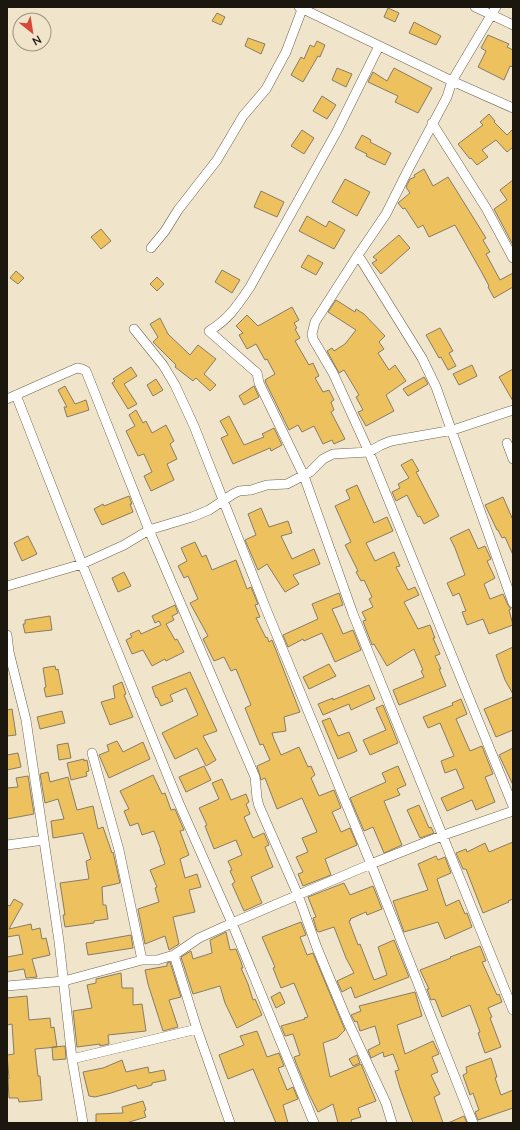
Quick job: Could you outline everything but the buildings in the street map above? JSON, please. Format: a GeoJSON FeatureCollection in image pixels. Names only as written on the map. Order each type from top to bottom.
{"type":"FeatureCollection","features":[{"type":"Feature","properties":{"kind":"street"},"geometry":{"type":"LineString","coordinates":[[475,7],[494,11],[513,25]]}},
{"type":"Feature","properties":{"kind":"street"},"geometry":{"type":"LineString","coordinates":[[151,248],[161,236],[178,210],[217,160],[242,116],[266,89],[286,52],[301,8],[452,81],[513,108]]}},
{"type":"Feature","properties":{"kind":"street"},"geometry":{"type":"LineString","coordinates":[[494,11],[452,81],[447,98],[432,123],[386,214],[358,254],[315,322],[312,334],[313,339],[333,373],[369,452],[513,806]]}},
{"type":"Feature","properties":{"kind":"street"},"geometry":{"type":"LineString","coordinates":[[379,46],[337,131],[250,287],[234,311],[209,331],[257,373],[259,383],[304,476],[353,614],[444,836],[513,1010]]}},
{"type":"Feature","properties":{"kind":"street"},"geometry":{"type":"LineString","coordinates":[[432,123],[486,208],[513,258]]}},
{"type":"Feature","properties":{"kind":"street"},"geometry":{"type":"LineString","coordinates":[[358,254],[422,358],[436,387],[453,430],[513,603]]}},
{"type":"Feature","properties":{"kind":"street"},"geometry":{"type":"LineString","coordinates":[[134,329],[163,365],[175,385],[194,426],[222,501],[371,864],[473,1123]]}},
{"type":"Feature","properties":{"kind":"street"},"geometry":{"type":"LineString","coordinates":[[7,399],[77,368],[82,368],[86,371],[149,530],[255,777],[259,806],[298,895],[347,1020],[386,1103],[392,1123]]}},
{"type":"Feature","properties":{"kind":"street"},"geometry":{"type":"LineString","coordinates":[[16,395],[82,564],[178,801],[232,923],[314,1123]]}},
{"type":"Feature","properties":{"kind":"street"},"geometry":{"type":"LineString","coordinates":[[7,586],[82,564],[119,548],[149,530],[192,517],[209,510],[240,491],[251,490],[267,485],[287,484],[304,476],[323,459],[333,454],[369,452],[391,441],[453,430],[513,410]]}},
{"type":"Feature","properties":{"kind":"street"},"geometry":{"type":"LineString","coordinates":[[508,443],[513,459]]}},
{"type":"Feature","properties":{"kind":"street"},"geometry":{"type":"LineString","coordinates":[[7,635],[9,652],[26,720],[59,941],[72,1059],[83,1123]]}},
{"type":"Feature","properties":{"kind":"street"},"geometry":{"type":"LineString","coordinates":[[92,753],[119,850],[142,960]]}},
{"type":"Feature","properties":{"kind":"street"},"geometry":{"type":"LineString","coordinates":[[7,986],[64,981],[142,960],[157,960],[174,955],[199,938],[232,923],[371,864],[513,811]]}},
{"type":"Feature","properties":{"kind":"street"},"geometry":{"type":"LineString","coordinates":[[7,845],[44,840]]}},
{"type":"Feature","properties":{"kind":"street"},"geometry":{"type":"LineString","coordinates":[[174,955],[197,1029],[230,1123]]}},
{"type":"Feature","properties":{"kind":"street"},"geometry":{"type":"LineString","coordinates":[[72,1059],[197,1029]]}}]}
